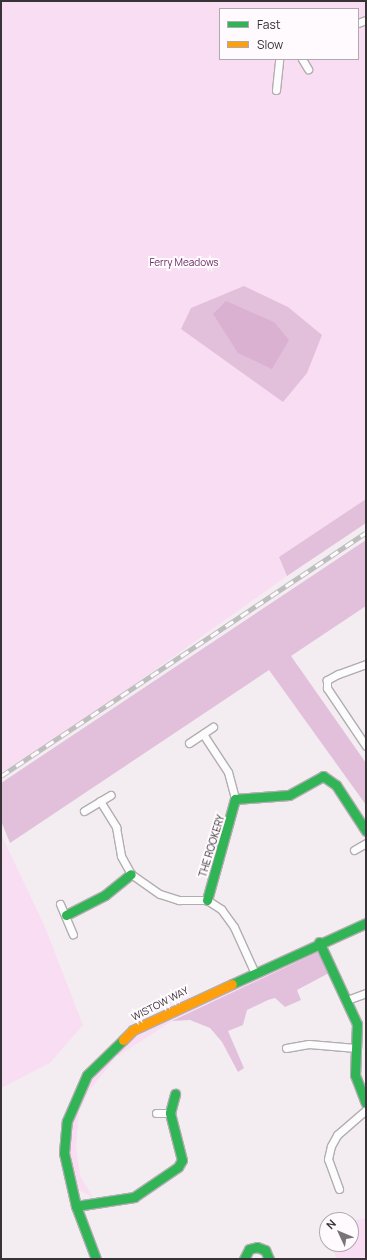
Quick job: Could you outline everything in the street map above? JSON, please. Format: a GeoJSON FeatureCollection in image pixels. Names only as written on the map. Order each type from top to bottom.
{"type":"FeatureCollection","features":[{"type":"Feature","properties":{"kind":"street"},"geometry":{"type":"LineString","coordinates":[[276,90],[279,60]]}},
{"type":"Feature","properties":{"kind":"street"},"geometry":{"type":"LineString","coordinates":[[303,60],[308,69]]}},
{"type":"Feature","properties":{"kind":"street"},"geometry":{"type":"LineString","coordinates":[[366,664],[338,674],[327,680],[327,688],[366,746]]}},
{"type":"Feature","properties":{"kind":"street"},"geometry":{"type":"LineString","coordinates":[[189,743],[213,727]]}},
{"type":"Feature","properties":{"kind":"street"},"geometry":{"type":"LineString","coordinates":[[203,734],[228,772],[235,799],[289,794],[323,776],[336,785],[366,831]]}},
{"type":"Feature","properties":{"kind":"street"},"geometry":{"type":"LineString","coordinates":[[84,811],[111,795]]}},
{"type":"Feature","properties":{"kind":"street","name":"THE ROOKERY"},"geometry":{"type":"LineString","coordinates":[[207,900],[235,799]]}},
{"type":"Feature","properties":{"kind":"street"},"geometry":{"type":"LineString","coordinates":[[100,801],[116,827],[121,856],[131,874],[160,894],[179,900],[207,900],[221,910],[234,927],[254,972]]}},
{"type":"Feature","properties":{"kind":"street"},"geometry":{"type":"LineString","coordinates":[[354,850],[366,844]]}},
{"type":"Feature","properties":{"kind":"street"},"geometry":{"type":"LineString","coordinates":[[66,915],[105,895],[131,874]]}},
{"type":"Feature","properties":{"kind":"street"},"geometry":{"type":"LineString","coordinates":[[60,904],[73,934]]}},
{"type":"Feature","properties":{"kind":"street","name":"WISTOW WAY"},"geometry":{"type":"LineString","coordinates":[[96,1259],[76,1206],[64,1153],[67,1121],[78,1089],[88,1075],[133,1030],[318,942],[366,922]]}},
{"type":"Feature","properties":{"kind":"street"},"geometry":{"type":"LineString","coordinates":[[318,942],[347,1000],[357,1024],[355,1075],[366,1103]]}},
{"type":"Feature","properties":{"kind":"street"},"geometry":{"type":"LineString","coordinates":[[347,1000],[366,993]]}},
{"type":"Feature","properties":{"kind":"street"},"geometry":{"type":"LineString","coordinates":[[286,1048],[309,1044],[356,1048]]}},
{"type":"Feature","properties":{"kind":"street"},"geometry":{"type":"LineString","coordinates":[[76,1206],[134,1197],[178,1167],[182,1160],[170,1113],[175,1094]]}},
{"type":"Feature","properties":{"kind":"street"},"geometry":{"type":"LineString","coordinates":[[339,1189],[328,1159],[331,1146],[338,1135],[366,1110]]}},
{"type":"Feature","properties":{"kind":"street"},"geometry":{"type":"LineString","coordinates":[[156,1113],[170,1113]]}},
{"type":"Feature","properties":{"kind":"street"},"geometry":{"type":"LineString","coordinates":[[244,1259],[249,1249],[257,1247],[265,1250],[269,1259]]}},
{"type":"Feature","properties":{"kind":"green space","name":"Ferry Meadows"},"geometry":{"type":"Polygon","coordinates":[[[1,1],[366,1],[366,499],[279,557],[287,576],[90,716],[1,773],[1,1]]]}},
{"type":"Feature","properties":{"kind":"green space"},"geometry":{"type":"Polygon","coordinates":[[[1,834],[45,927],[83,1025],[50,1063],[1,1088],[1,834]]]}},
{"type":"Feature","properties":{"kind":"green space"},"geometry":{"type":"Polygon","coordinates":[[[314,950],[320,951],[172,1021],[118,1056],[115,1051],[136,1034],[314,950]]]}},
{"type":"Feature","properties":{"kind":"green space"},"geometry":{"type":"Polygon","coordinates":[[[113,1055],[115,1058],[89,1091],[79,1112],[76,1146],[80,1176],[93,1197],[76,1189],[70,1146],[72,1123],[85,1084],[113,1055]]]}},
{"type":"Feature","properties":{"kind":"green space"},"geometry":{"type":"Polygon","coordinates":[[[366,1218],[366,1259],[337,1259],[334,1252],[359,1252],[359,1219],[366,1218]]]}},
{"type":"Feature","properties":{"kind":"shaded area"},"geometry":{"type":"Polygon","coordinates":[[[244,286],[288,307],[322,335],[307,373],[283,402],[181,329],[191,308],[244,286]]]}},
{"type":"Feature","properties":{"kind":"shaded area"},"geometry":{"type":"Polygon","coordinates":[[[226,301],[274,322],[289,340],[272,369],[238,353],[213,314],[226,301]]]}},
{"type":"Feature","properties":{"kind":"shaded area"},"geometry":{"type":"Polygon","coordinates":[[[366,499],[366,523],[287,576],[279,557],[366,499]]]}},
{"type":"Feature","properties":{"kind":"shaded area"},"geometry":{"type":"Polygon","coordinates":[[[366,540],[366,606],[291,656],[366,763],[366,805],[269,670],[10,843],[1,821],[1,783],[366,540]]]}},
{"type":"Feature","properties":{"kind":"shaded area"},"geometry":{"type":"Polygon","coordinates":[[[320,951],[329,973],[297,990],[301,1000],[285,1007],[275,998],[268,1000],[247,1010],[243,1025],[228,1031],[244,1068],[238,1072],[222,1042],[210,1028],[190,1020],[172,1021],[320,951]]]}},
{"type":"Feature","properties":{"kind":"railway"},"geometry":{"type":"LineString","coordinates":[[1,776],[366,533]]}},
{"type":"Feature","properties":{"kind":"traffic: fast"},"geometry":{"type":"LineString","coordinates":[[207,900],[235,799],[289,795],[323,776],[336,785],[366,831]]}},
{"type":"Feature","properties":{"kind":"traffic: fast"},"geometry":{"type":"LineString","coordinates":[[66,915],[105,895],[131,874]]}},
{"type":"Feature","properties":{"kind":"traffic: fast"},"geometry":{"type":"LineString","coordinates":[[232,984],[366,923]]}},
{"type":"Feature","properties":{"kind":"traffic: fast"},"geometry":{"type":"LineString","coordinates":[[319,942],[357,1024],[355,1075],[366,1103]]}},
{"type":"Feature","properties":{"kind":"traffic: fast"},"geometry":{"type":"LineString","coordinates":[[96,1259],[76,1206],[64,1153],[67,1121],[87,1075],[123,1040]]}},
{"type":"Feature","properties":{"kind":"traffic: fast"},"geometry":{"type":"LineString","coordinates":[[76,1206],[134,1197],[178,1167],[182,1160],[170,1113],[175,1094]]}},
{"type":"Feature","properties":{"kind":"traffic: fast"},"geometry":{"type":"LineString","coordinates":[[244,1259],[249,1249],[257,1247],[265,1250],[269,1259]]}},
{"type":"Feature","properties":{"kind":"traffic: slow"},"geometry":{"type":"LineString","coordinates":[[123,1040],[133,1030],[232,984]]}}]}
